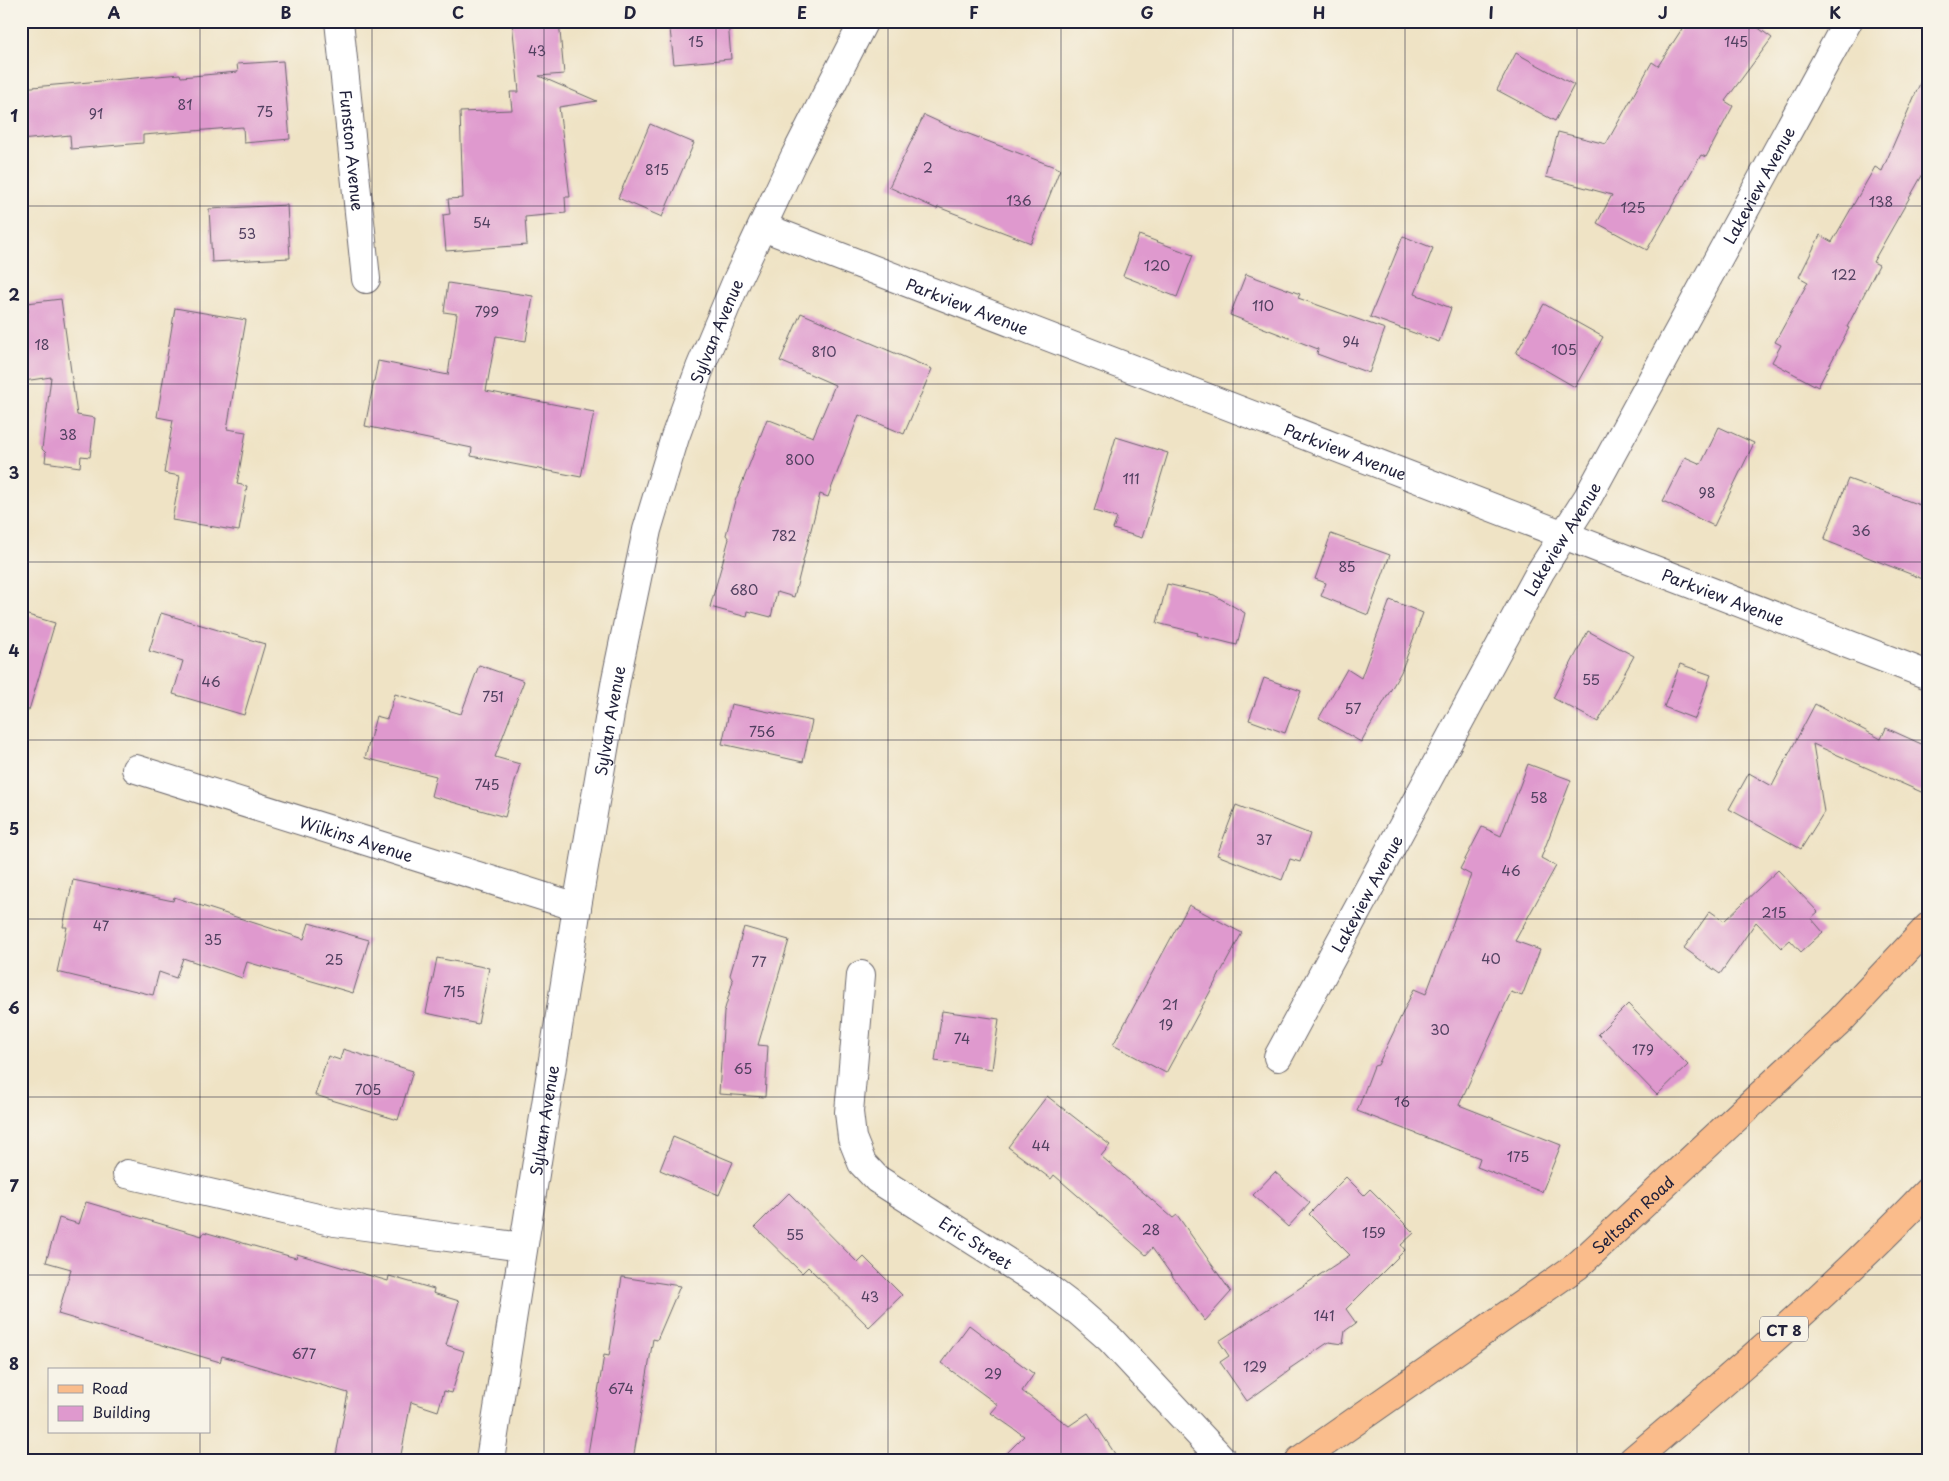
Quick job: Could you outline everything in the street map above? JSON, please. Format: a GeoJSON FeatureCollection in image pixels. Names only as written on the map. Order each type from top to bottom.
{"type":"FeatureCollection","features":[{"type":"Feature","properties":{"kind":"main road","name":"Seltsam Road"},"geometry":{"type":"LineString","coordinates":[[1300,1460],[1577,1266],[1838,1022],[1928,927]]}},
{"type":"Feature","properties":{"kind":"main road","name":"CT 8"},"geometry":{"type":"LineString","coordinates":[[1633,1460],[1740,1370],[1829,1288],[1928,1191]]}},
{"type":"Feature","properties":{"kind":"street","name":"Funston Avenue"},"geometry":{"type":"LineString","coordinates":[[340,21],[366,279]]}},
{"type":"Feature","properties":{"kind":"street","name":"Sylvan Avenue"},"geometry":{"type":"LineString","coordinates":[[490,1460],[577,907],[616,680],[647,530],[675,437],[700,368],[737,280],[794,156],[864,21]]}},
{"type":"Feature","properties":{"kind":"street","name":"Lakeview Avenue"},"geometry":{"type":"LineString","coordinates":[[1278,1057],[1540,572],[1588,497],[1848,21]]}},
{"type":"Feature","properties":{"kind":"street","name":"Parkview Avenue"},"geometry":{"type":"LineString","coordinates":[[763,227],[1928,675]]}},
{"type":"Feature","properties":{"kind":"street","name":"Wilkins Avenue"},"geometry":{"type":"LineString","coordinates":[[136,769],[577,907]]}},
{"type":"Feature","properties":{"kind":"street","name":"Eric Street"},"geometry":{"type":"LineString","coordinates":[[862,975],[849,1112],[852,1138],[862,1163],[877,1179],[1045,1286],[1078,1311],[1110,1339],[1223,1460]]}},
{"type":"Feature","properties":{"kind":"street"},"geometry":{"type":"LineString","coordinates":[[126,1174],[335,1222],[523,1246]]}},
{"type":"Feature","properties":{"kind":"building"},"geometry":{"type":"Polygon","coordinates":[[[512,21],[559,21],[564,74],[539,76],[597,101],[559,107],[570,197],[565,197],[566,213],[525,217],[527,245],[446,251],[443,215],[450,214],[448,199],[463,198],[460,112],[512,110],[510,92],[519,92],[512,21]]]}},
{"type":"Feature","properties":{"kind":"building"},"geometry":{"type":"Polygon","coordinates":[[[669,21],[728,21],[731,59],[674,64],[669,21]]]}},
{"type":"Feature","properties":{"kind":"building"},"geometry":{"type":"Polygon","coordinates":[[[1687,21],[1749,21],[1772,38],[1725,101],[1733,106],[1706,157],[1701,155],[1647,250],[1597,223],[1612,195],[1546,177],[1558,132],[1606,144],[1652,62],[1658,66],[1687,21]]]}},
{"type":"Feature","properties":{"kind":"building"},"geometry":{"type":"Polygon","coordinates":[[[1516,53],[1574,85],[1555,121],[1497,90],[1516,53]]]}},
{"type":"Feature","properties":{"kind":"building"},"geometry":{"type":"Polygon","coordinates":[[[283,61],[290,139],[244,143],[243,127],[143,135],[143,143],[71,149],[70,135],[21,140],[21,88],[180,74],[181,77],[238,72],[237,64],[283,61]]]}},
{"type":"Feature","properties":{"kind":"building"},"geometry":{"type":"Polygon","coordinates":[[[1928,65],[1928,165],[1873,262],[1879,265],[1818,387],[1772,362],[1781,345],[1775,342],[1808,282],[1799,277],[1820,235],[1832,242],[1875,167],[1882,171],[1928,65]]]}},
{"type":"Feature","properties":{"kind":"building"},"geometry":{"type":"Polygon","coordinates":[[[924,115],[1060,169],[1031,243],[938,207],[937,209],[889,187],[924,115]]]}},
{"type":"Feature","properties":{"kind":"building"},"geometry":{"type":"Polygon","coordinates":[[[650,124],[694,143],[662,217],[618,198],[650,124]]]}},
{"type":"Feature","properties":{"kind":"building"},"geometry":{"type":"Polygon","coordinates":[[[287,205],[290,258],[212,262],[209,209],[287,205]]]}},
{"type":"Feature","properties":{"kind":"building"},"geometry":{"type":"Polygon","coordinates":[[[1139,235],[1193,255],[1177,297],[1123,276],[1139,235]]]}},
{"type":"Feature","properties":{"kind":"building"},"geometry":{"type":"Polygon","coordinates":[[[1403,236],[1433,248],[1415,294],[1451,308],[1439,342],[1370,317],[1403,236]]]}},
{"type":"Feature","properties":{"kind":"building"},"geometry":{"type":"Polygon","coordinates":[[[1246,274],[1300,294],[1298,298],[1385,329],[1369,373],[1317,354],[1318,349],[1230,315],[1246,274]]]}},
{"type":"Feature","properties":{"kind":"building"},"geometry":{"type":"Polygon","coordinates":[[[448,283],[533,296],[526,341],[496,336],[486,391],[594,412],[581,477],[471,456],[472,448],[365,426],[378,361],[448,375],[457,314],[444,312],[448,283]]]}},
{"type":"Feature","properties":{"kind":"building"},"geometry":{"type":"Polygon","coordinates":[[[61,299],[77,415],[95,418],[90,457],[81,456],[80,467],[45,462],[46,453],[42,449],[51,377],[24,381],[21,361],[21,313],[28,312],[27,303],[61,299]]]}},
{"type":"Feature","properties":{"kind":"building"},"geometry":{"type":"Polygon","coordinates":[[[1544,304],[1603,337],[1575,387],[1516,353],[1544,304]]]}},
{"type":"Feature","properties":{"kind":"building"},"geometry":{"type":"Polygon","coordinates":[[[175,308],[246,320],[227,429],[246,432],[237,484],[247,486],[239,531],[172,520],[180,476],[164,473],[173,420],[157,417],[175,308]]]}},
{"type":"Feature","properties":{"kind":"building"},"geometry":{"type":"Polygon","coordinates":[[[801,313],[932,369],[904,434],[859,415],[828,497],[820,494],[794,597],[777,592],[771,617],[748,611],[747,617],[710,607],[729,539],[726,535],[734,504],[767,419],[813,437],[835,385],[780,361],[801,313]]]}},
{"type":"Feature","properties":{"kind":"building"},"geometry":{"type":"Polygon","coordinates":[[[1719,427],[1754,443],[1714,526],[1663,501],[1685,457],[1701,464],[1719,427]]]}},
{"type":"Feature","properties":{"kind":"building"},"geometry":{"type":"Polygon","coordinates":[[[1116,437],[1168,453],[1142,538],[1113,529],[1117,518],[1094,511],[1116,437]]]}},
{"type":"Feature","properties":{"kind":"building"},"geometry":{"type":"Polygon","coordinates":[[[1848,479],[1928,508],[1928,581],[1824,540],[1848,479]]]}},
{"type":"Feature","properties":{"kind":"building"},"geometry":{"type":"Polygon","coordinates":[[[1331,534],[1390,555],[1368,615],[1321,596],[1326,583],[1315,579],[1331,534]]]}},
{"type":"Feature","properties":{"kind":"building"},"geometry":{"type":"Polygon","coordinates":[[[1167,584],[1214,595],[1245,613],[1237,645],[1157,623],[1167,584]]]}},
{"type":"Feature","properties":{"kind":"building"},"geometry":{"type":"Polygon","coordinates":[[[1390,600],[1423,613],[1401,672],[1361,742],[1319,718],[1347,669],[1361,678],[1390,600]]]}},
{"type":"Feature","properties":{"kind":"building"},"geometry":{"type":"Polygon","coordinates":[[[21,613],[55,623],[29,710],[21,709],[21,613]]]}},
{"type":"Feature","properties":{"kind":"building"},"geometry":{"type":"Polygon","coordinates":[[[161,613],[265,644],[244,715],[173,694],[183,661],[149,651],[161,613]]]}},
{"type":"Feature","properties":{"kind":"building"},"geometry":{"type":"Polygon","coordinates":[[[1588,631],[1634,656],[1598,722],[1553,698],[1588,631]]]}},
{"type":"Feature","properties":{"kind":"building"},"geometry":{"type":"Polygon","coordinates":[[[1680,664],[1711,675],[1695,719],[1664,707],[1680,664]]]}},
{"type":"Feature","properties":{"kind":"building"},"geometry":{"type":"Polygon","coordinates":[[[479,665],[524,681],[495,757],[520,764],[505,817],[431,796],[436,776],[365,758],[376,716],[387,719],[395,694],[461,714],[479,665]]]}},
{"type":"Feature","properties":{"kind":"building"},"geometry":{"type":"Polygon","coordinates":[[[1264,678],[1301,691],[1285,733],[1249,720],[1264,678]]]}},
{"type":"Feature","properties":{"kind":"building"},"geometry":{"type":"Polygon","coordinates":[[[731,704],[812,721],[803,762],[722,744],[731,704]]]}},
{"type":"Feature","properties":{"kind":"building"},"geometry":{"type":"Polygon","coordinates":[[[1815,704],[1881,739],[1886,728],[1928,747],[1928,795],[1813,744],[1824,812],[1801,849],[1729,809],[1749,773],[1772,786],[1815,704]]]}},
{"type":"Feature","properties":{"kind":"building"},"geometry":{"type":"Polygon","coordinates":[[[1528,764],[1571,780],[1541,858],[1556,866],[1515,941],[1540,950],[1522,996],[1511,992],[1459,1105],[1561,1145],[1542,1192],[1477,1167],[1480,1158],[1357,1111],[1374,1066],[1378,1065],[1414,989],[1426,994],[1471,875],[1460,869],[1482,827],[1501,836],[1528,764]]]}},
{"type":"Feature","properties":{"kind":"building"},"geometry":{"type":"Polygon","coordinates":[[[1236,805],[1310,834],[1300,862],[1290,859],[1282,880],[1217,855],[1236,805]]]}},
{"type":"Feature","properties":{"kind":"building"},"geometry":{"type":"Polygon","coordinates":[[[1778,870],[1818,912],[1811,918],[1823,932],[1801,952],[1790,940],[1781,948],[1756,922],[1720,974],[1684,948],[1710,911],[1724,921],[1778,870]]]}},
{"type":"Feature","properties":{"kind":"building"},"geometry":{"type":"Polygon","coordinates":[[[73,880],[173,901],[174,897],[304,939],[309,923],[369,940],[353,993],[247,962],[242,978],[183,958],[176,978],[159,972],[153,995],[57,972],[67,927],[63,927],[73,880]]]}},
{"type":"Feature","properties":{"kind":"building"},"geometry":{"type":"Polygon","coordinates":[[[1189,905],[1242,933],[1166,1073],[1113,1045],[1189,905]]]}},
{"type":"Feature","properties":{"kind":"building"},"geometry":{"type":"Polygon","coordinates":[[[744,927],[789,940],[758,1045],[768,1046],[765,1097],[719,1094],[724,1012],[733,981],[730,975],[744,927]]]}},
{"type":"Feature","properties":{"kind":"building"},"geometry":{"type":"Polygon","coordinates":[[[437,958],[489,968],[478,1024],[426,1013],[437,958]]]}},
{"type":"Feature","properties":{"kind":"building"},"geometry":{"type":"Polygon","coordinates":[[[1628,1004],[1688,1065],[1657,1095],[1598,1034],[1628,1004]]]}},
{"type":"Feature","properties":{"kind":"building"},"geometry":{"type":"Polygon","coordinates":[[[942,1011],[999,1019],[992,1069],[935,1061],[942,1011]]]}},
{"type":"Feature","properties":{"kind":"building"},"geometry":{"type":"Polygon","coordinates":[[[343,1049],[413,1071],[398,1120],[315,1095],[328,1056],[340,1060],[343,1049]]]}},
{"type":"Feature","properties":{"kind":"building"},"geometry":{"type":"Polygon","coordinates":[[[1047,1096],[1110,1145],[1101,1156],[1173,1218],[1177,1215],[1231,1292],[1205,1321],[1152,1248],[1146,1255],[1054,1175],[1051,1179],[1008,1147],[1047,1096]]]}},
{"type":"Feature","properties":{"kind":"building"},"geometry":{"type":"Polygon","coordinates":[[[673,1137],[733,1162],[719,1195],[660,1170],[673,1137]]]}},
{"type":"Feature","properties":{"kind":"building"},"geometry":{"type":"Polygon","coordinates":[[[1275,1172],[1310,1203],[1288,1227],[1253,1195],[1275,1172]]]}},
{"type":"Feature","properties":{"kind":"building"},"geometry":{"type":"Polygon","coordinates":[[[1346,1177],[1364,1195],[1370,1189],[1414,1233],[1401,1245],[1405,1250],[1346,1309],[1356,1323],[1345,1331],[1343,1344],[1329,1342],[1247,1401],[1220,1362],[1229,1356],[1219,1341],[1350,1255],[1309,1214],[1346,1177]]]}},
{"type":"Feature","properties":{"kind":"building"},"geometry":{"type":"Polygon","coordinates":[[[789,1193],[858,1263],[864,1257],[902,1295],[869,1327],[808,1267],[802,1273],[755,1227],[789,1193]]]}},
{"type":"Feature","properties":{"kind":"building"},"geometry":{"type":"Polygon","coordinates":[[[86,1202],[202,1236],[204,1232],[296,1258],[297,1254],[388,1281],[389,1276],[434,1289],[433,1293],[459,1301],[446,1345],[464,1351],[452,1393],[444,1391],[438,1411],[411,1402],[400,1460],[335,1460],[348,1393],[222,1356],[220,1362],[58,1314],[71,1269],[46,1262],[59,1218],[79,1224],[86,1202]]]}},
{"type":"Feature","properties":{"kind":"building"},"geometry":{"type":"Polygon","coordinates":[[[622,1277],[680,1286],[657,1340],[653,1339],[633,1460],[587,1460],[604,1355],[609,1356],[622,1277]]]}},
{"type":"Feature","properties":{"kind":"building"},"geometry":{"type":"Polygon","coordinates":[[[969,1325],[1034,1374],[1022,1391],[1069,1426],[1088,1413],[1119,1460],[1000,1460],[1024,1436],[991,1413],[998,1405],[941,1363],[969,1325]]]}}]}
